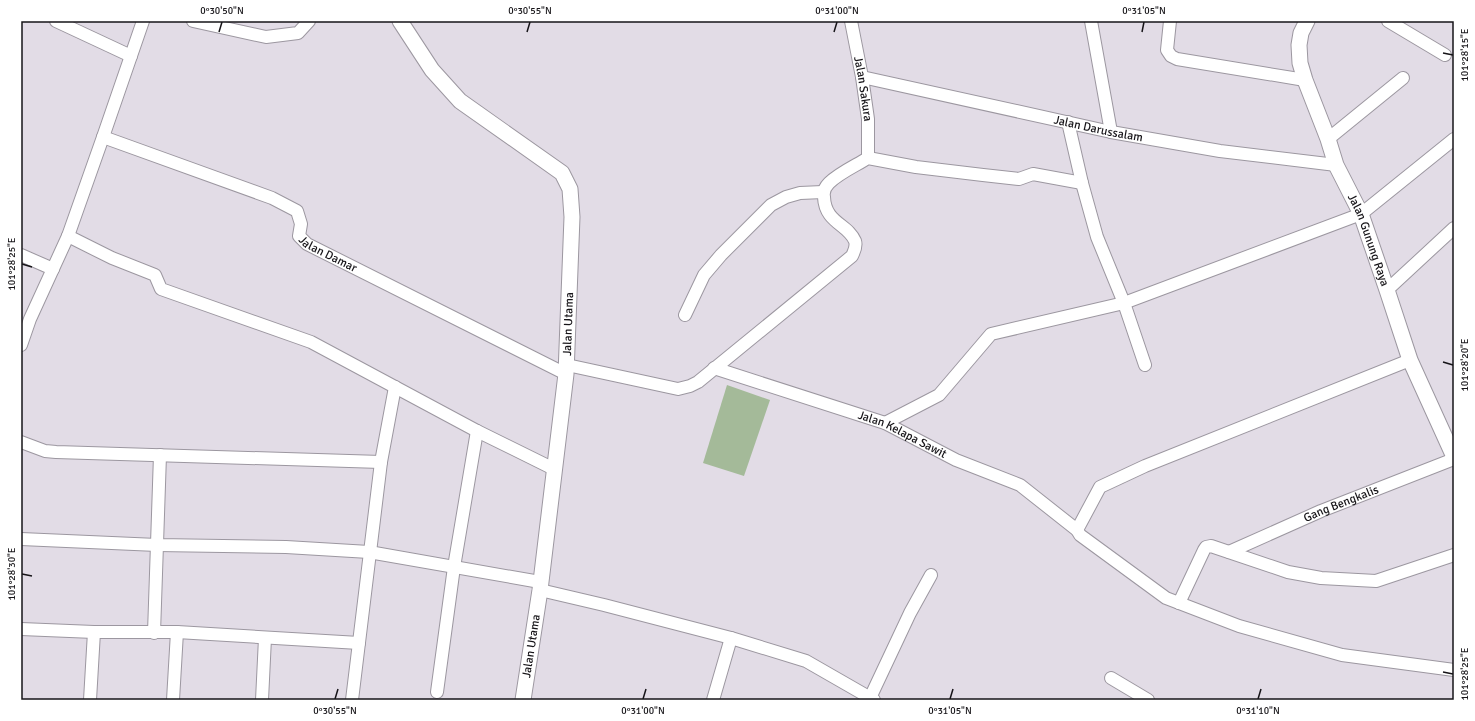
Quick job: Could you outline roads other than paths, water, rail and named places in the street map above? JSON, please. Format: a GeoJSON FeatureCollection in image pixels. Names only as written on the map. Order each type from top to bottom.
{"type":"FeatureCollection","features":[{"type":"Feature","properties":{"kind":"street"},"geometry":{"type":"LineString","coordinates":[[56,21],[131,56]]}},
{"type":"Feature","properties":{"kind":"street"},"geometry":{"type":"LineString","coordinates":[[21,345],[30,319],[68,236],[143,21]]}},
{"type":"Feature","properties":{"kind":"street"},"geometry":{"type":"LineString","coordinates":[[193,21],[266,37],[298,33],[309,21]]}},
{"type":"Feature","properties":{"kind":"street","name":"Jalan Utama"},"geometry":{"type":"LineString","coordinates":[[400,21],[432,70],[460,101],[562,173],[570,190],[572,217],[567,369],[540,586],[522,700]]}},
{"type":"Feature","properties":{"kind":"street","name":"Jalan Sakura"},"geometry":{"type":"LineString","coordinates":[[851,21],[862,77],[868,119],[868,158]]}},
{"type":"Feature","properties":{"kind":"street"},"geometry":{"type":"LineString","coordinates":[[1091,21],[1111,132]]}},
{"type":"Feature","properties":{"kind":"street"},"geometry":{"type":"LineString","coordinates":[[1170,21],[1167,50],[1171,56],[1177,59],[1305,80]]}},
{"type":"Feature","properties":{"kind":"street","name":"Jalan Gunung Raya"},"geometry":{"type":"LineString","coordinates":[[1307,21],[1301,33],[1299,45],[1300,63],[1305,80],[1328,139],[1336,165],[1361,214],[1388,290],[1410,360],[1453,451]]}},
{"type":"Feature","properties":{"kind":"street"},"geometry":{"type":"LineString","coordinates":[[1388,21],[1445,55]]}},
{"type":"Feature","properties":{"kind":"street","name":"Jalan Darussalam"},"geometry":{"type":"LineString","coordinates":[[862,77],[1111,132],[1220,151],[1336,165]]}},
{"type":"Feature","properties":{"kind":"street"},"geometry":{"type":"LineString","coordinates":[[1328,139],[1403,78]]}},
{"type":"Feature","properties":{"kind":"street"},"geometry":{"type":"LineString","coordinates":[[1068,122],[1082,183],[1097,237],[1124,302],[1145,365]]}},
{"type":"Feature","properties":{"kind":"street","name":"Jalan Damar"},"geometry":{"type":"LineString","coordinates":[[103,137],[278,202],[297,212],[301,224],[299,236],[307,244],[567,369]]}},
{"type":"Feature","properties":{"kind":"street"},"geometry":{"type":"LineString","coordinates":[[885,423],[939,395],[991,334],[1124,302],[1361,214],[1454,139]]}},
{"type":"Feature","properties":{"kind":"street"},"geometry":{"type":"LineString","coordinates":[[567,369],[678,389],[698,382],[852,256],[856,246],[855,241],[852,236],[828,213],[824,203],[823,192],[828,184],[868,158],[916,167],[1019,180],[1033,174],[1082,183]]}},
{"type":"Feature","properties":{"kind":"street"},"geometry":{"type":"LineString","coordinates":[[685,315],[704,275],[771,205],[786,197],[800,193],[823,192]]}},
{"type":"Feature","properties":{"kind":"street"},"geometry":{"type":"LineString","coordinates":[[1388,290],[1454,228]]}},
{"type":"Feature","properties":{"kind":"street"},"geometry":{"type":"LineString","coordinates":[[68,236],[112,258],[155,275],[162,289],[311,342],[477,431],[554,469]]}},
{"type":"Feature","properties":{"kind":"street"},"geometry":{"type":"LineString","coordinates":[[21,255],[53,269]]}},
{"type":"Feature","properties":{"kind":"street"},"geometry":{"type":"LineString","coordinates":[[1077,530],[1100,487],[1112,480],[1410,360]]}},
{"type":"Feature","properties":{"kind":"street","name":"Jalan Kelapa Sawit"},"geometry":{"type":"LineString","coordinates":[[714,368],[885,423],[956,460],[1020,485],[1077,530],[1080,535],[1166,598],[1239,626],[1342,655],[1454,670]]}},
{"type":"Feature","properties":{"kind":"street"},"geometry":{"type":"LineString","coordinates":[[352,700],[381,462],[395,387]]}},
{"type":"Feature","properties":{"kind":"street"},"geometry":{"type":"LineString","coordinates":[[437,692],[454,567],[477,431]]}},
{"type":"Feature","properties":{"kind":"street"},"geometry":{"type":"LineString","coordinates":[[21,442],[45,451],[56,452],[303,461],[381,462]]}},
{"type":"Feature","properties":{"kind":"street","name":"Gang Bengkalis"},"geometry":{"type":"LineString","coordinates":[[1230,552],[1453,451]]}},
{"type":"Feature","properties":{"kind":"street"},"geometry":{"type":"LineString","coordinates":[[154,633],[160,455]]}},
{"type":"Feature","properties":{"kind":"street"},"geometry":{"type":"LineString","coordinates":[[21,539],[157,545],[286,547],[369,552],[454,567],[540,586],[604,605],[731,638],[806,661],[872,699],[910,613],[931,575]]}},
{"type":"Feature","properties":{"kind":"street"},"geometry":{"type":"LineString","coordinates":[[1179,603],[1206,547],[1211,546],[1288,572],[1321,578],[1376,581],[1454,555]]}},
{"type":"Feature","properties":{"kind":"street"},"geometry":{"type":"LineString","coordinates":[[21,629],[94,632],[177,632],[358,643]]}},
{"type":"Feature","properties":{"kind":"street"},"geometry":{"type":"LineString","coordinates":[[90,700],[94,632]]}},
{"type":"Feature","properties":{"kind":"street"},"geometry":{"type":"LineString","coordinates":[[173,700],[177,632]]}},
{"type":"Feature","properties":{"kind":"street"},"geometry":{"type":"LineString","coordinates":[[262,700],[265,638]]}},
{"type":"Feature","properties":{"kind":"street"},"geometry":{"type":"LineString","coordinates":[[714,700],[731,638]]}},
{"type":"Feature","properties":{"kind":"street"},"geometry":{"type":"LineString","coordinates":[[1111,678],[1148,700]]}}]}
